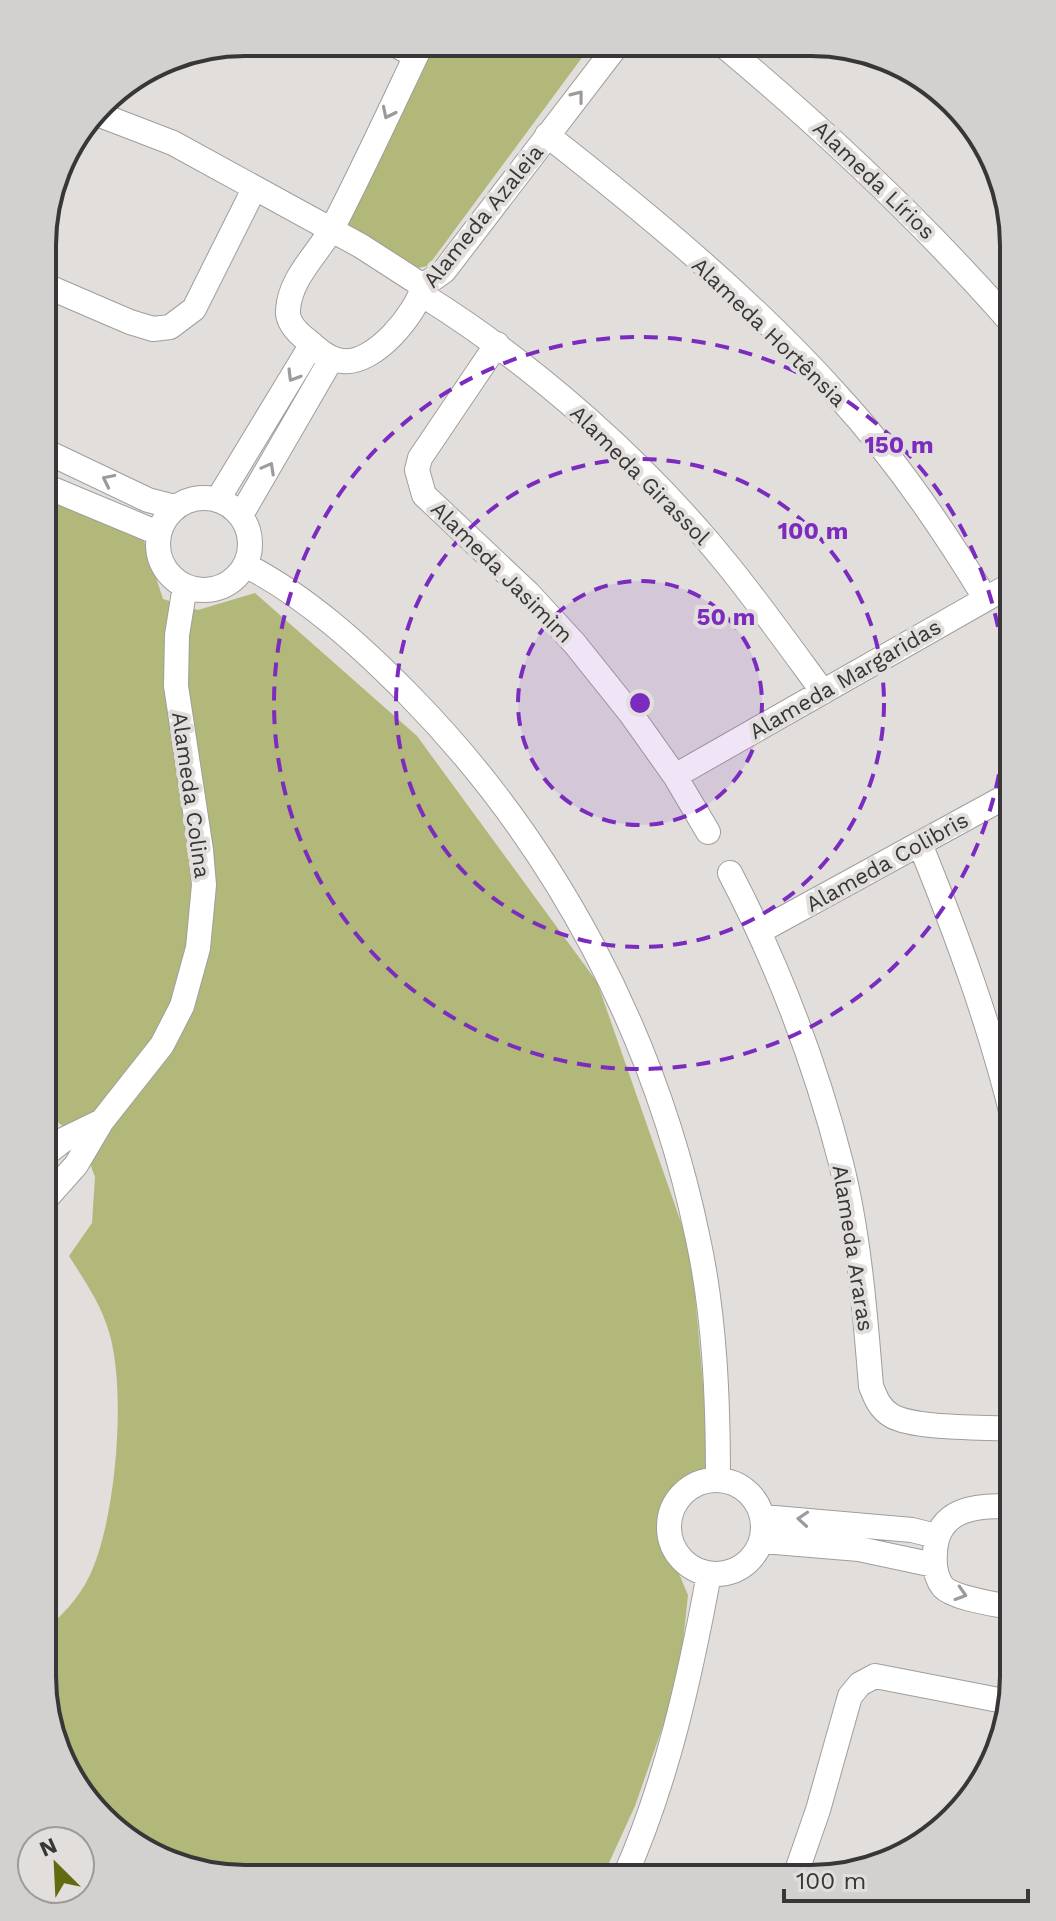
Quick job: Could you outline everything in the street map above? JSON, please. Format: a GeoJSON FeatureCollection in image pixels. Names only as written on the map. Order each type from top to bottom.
{"type":"FeatureCollection","features":[{"type":"Feature","properties":{"kind":"street"},"geometry":{"type":"LineString","coordinates":[[218,499],[285,413],[322,351],[298,333],[287,314],[290,296],[331,230],[416,56]]}},
{"type":"Feature","properties":{"kind":"street","name":"Alameda Azaleia"},"geometry":{"type":"LineString","coordinates":[[322,351],[346,362],[364,357],[383,345],[405,319],[422,290],[444,271],[609,56]]}},
{"type":"Feature","properties":{"kind":"street","name":"Alameda Lírios"},"geometry":{"type":"LineString","coordinates":[[736,56],[820,127],[885,188],[1000,311]]}},
{"type":"Feature","properties":{"kind":"street","name":"Alameda Girassol"},"geometry":{"type":"LineString","coordinates":[[106,117],[173,143],[331,230],[497,344],[615,446],[691,522],[730,568],[823,692]]}},
{"type":"Feature","properties":{"kind":"street","name":"Alameda Hortênsia"},"geometry":{"type":"LineString","coordinates":[[547,135],[692,256],[839,396],[909,482],[949,538],[985,598]]}},
{"type":"Feature","properties":{"kind":"street"},"geometry":{"type":"LineString","coordinates":[[56,290],[130,322],[153,329],[170,327],[194,309],[254,189]]}},
{"type":"Feature","properties":{"kind":"street","name":"Alameda Jasimim"},"geometry":{"type":"LineString","coordinates":[[497,344],[420,458],[417,470],[424,495],[528,593],[575,644],[675,776],[708,832]]}},
{"type":"Feature","properties":{"kind":"street"},"geometry":{"type":"LineString","coordinates":[[241,515],[285,413]]}},
{"type":"Feature","properties":{"kind":"street"},"geometry":{"type":"LineString","coordinates":[[56,456],[148,500],[175,507]]}},
{"type":"Feature","properties":{"kind":"street"},"geometry":{"type":"LineString","coordinates":[[56,490],[158,533]]}},
{"type":"Feature","properties":{"kind":"street"},"geometry":{"type":"LineString","coordinates":[[203,497],[218,499],[241,515],[250,539],[245,565],[236,576],[212,589],[185,586],[165,570],[157,546],[158,533],[164,519],[175,507],[203,497]]}},
{"type":"Feature","properties":{"kind":"street"},"geometry":{"type":"LineString","coordinates":[[245,565],[276,581],[346,637],[394,680],[455,743],[532,843],[598,954],[663,1109],[699,1241],[715,1356],[718,1480]]}},
{"type":"Feature","properties":{"kind":"street","name":"Alameda Colina"},"geometry":{"type":"LineString","coordinates":[[56,1188],[89,1145],[102,1121],[162,1045],[182,1006],[198,948],[204,885],[176,686],[177,635],[185,586]]}},
{"type":"Feature","properties":{"kind":"street","name":"Alameda Margaridas"},"geometry":{"type":"LineString","coordinates":[[675,776],[1000,590]]}},
{"type":"Feature","properties":{"kind":"street","name":"Alameda Colibris"},"geometry":{"type":"LineString","coordinates":[[760,931],[1000,800]]}},
{"type":"Feature","properties":{"kind":"street"},"geometry":{"type":"LineString","coordinates":[[920,844],[966,958],[1000,1067]]}},
{"type":"Feature","properties":{"kind":"street","name":"Alameda Araras"},"geometry":{"type":"LineString","coordinates":[[730,873],[760,931],[800,1029],[841,1165],[854,1231],[871,1386],[878,1404],[891,1416],[908,1422],[1000,1428]]}},
{"type":"Feature","properties":{"kind":"street"},"geometry":{"type":"LineString","coordinates":[[56,1144],[102,1121]]}},
{"type":"Feature","properties":{"kind":"street"},"geometry":{"type":"LineString","coordinates":[[56,1172],[63,1180]]}},
{"type":"Feature","properties":{"kind":"street"},"geometry":{"type":"LineString","coordinates":[[718,1480],[733,1483],[757,1502],[762,1529],[750,1560],[731,1572],[709,1574],[697,1571],[679,1556],[673,1546],[669,1523],[677,1501],[685,1492],[695,1485],[718,1480]]}},
{"type":"Feature","properties":{"kind":"street"},"geometry":{"type":"LineString","coordinates":[[1000,1506],[966,1510],[952,1517],[936,1536],[934,1565],[945,1589],[1000,1605]]}},
{"type":"Feature","properties":{"kind":"street"},"geometry":{"type":"LineString","coordinates":[[762,1529],[861,1524],[936,1536]]}},
{"type":"Feature","properties":{"kind":"street"},"geometry":{"type":"LineString","coordinates":[[859,1549],[861,1524]]}},
{"type":"Feature","properties":{"kind":"street"},"geometry":{"type":"LineString","coordinates":[[762,1529],[934,1565]]}},
{"type":"Feature","properties":{"kind":"street"},"geometry":{"type":"LineString","coordinates":[[630,1865],[665,1767],[709,1574]]}},
{"type":"Feature","properties":{"kind":"street"},"geometry":{"type":"LineString","coordinates":[[799,1865],[818,1810],[842,1718],[850,1696],[860,1684],[875,1676],[998,1700]]}},
{"type":"Feature","properties":{"kind":"green space"},"geometry":{"type":"Polygon","coordinates":[[[409,56],[583,56],[428,266],[407,270],[344,234],[365,144],[409,56]]]}},
{"type":"Feature","properties":{"kind":"green space"},"geometry":{"type":"Polygon","coordinates":[[[56,501],[143,538],[163,599],[198,610],[255,593],[417,736],[597,982],[691,1251],[710,1460],[697,1492],[662,1534],[688,1595],[679,1680],[635,1806],[608,1865],[220,1863],[196,1859],[150,1840],[111,1810],[95,1791],[81,1771],[66,1737],[56,1676],[56,1619],[80,1592],[98,1553],[112,1491],[118,1421],[114,1357],[109,1332],[97,1302],[69,1256],[92,1223],[95,1177],[82,1142],[56,1120],[56,501]]]}}]}
